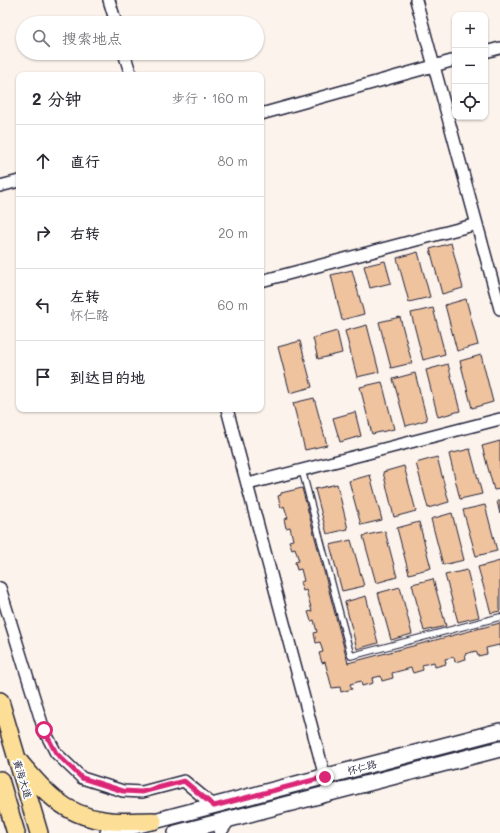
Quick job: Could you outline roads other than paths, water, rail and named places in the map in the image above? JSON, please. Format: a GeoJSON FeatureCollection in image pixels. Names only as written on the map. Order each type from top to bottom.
{"type":"FeatureCollection","features":[{"type":"Feature","properties":{"kind":"main road","name":"黄海大道"},"geometry":{"type":"LineString","coordinates":[[0,701],[39,833]]}},
{"type":"Feature","properties":{"kind":"main road","name":"怀仁路"},"geometry":{"type":"LineString","coordinates":[[108,833],[500,731]]}},
{"type":"Feature","properties":{"kind":"main road","name":"怀仁路"},"geometry":{"type":"LineString","coordinates":[[176,833],[500,749]]}},
{"type":"Feature","properties":{"kind":"main road"},"geometry":{"type":"LineString","coordinates":[[17,760],[44,791],[63,806],[81,815],[104,820],[153,821]]}},
{"type":"Feature","properties":{"kind":"main road"},"geometry":{"type":"LineString","coordinates":[[0,780],[16,833]]}},
{"type":"Feature","properties":{"kind":"street"},"geometry":{"type":"LineString","coordinates":[[110,0],[114,16]]}},
{"type":"Feature","properties":{"kind":"street"},"geometry":{"type":"LineString","coordinates":[[416,0],[500,309]]}},
{"type":"Feature","properties":{"kind":"street"},"geometry":{"type":"LineString","coordinates":[[488,51],[500,48]]}},
{"type":"Feature","properties":{"kind":"street"},"geometry":{"type":"LineString","coordinates":[[126,60],[129,72]]}},
{"type":"Feature","properties":{"kind":"street"},"geometry":{"type":"LineString","coordinates":[[264,113],[452,61]]}},
{"type":"Feature","properties":{"kind":"street"},"geometry":{"type":"LineString","coordinates":[[0,186],[16,182]]}},
{"type":"Feature","properties":{"kind":"street"},"geometry":{"type":"LineString","coordinates":[[264,280],[477,224]]}},
{"type":"Feature","properties":{"kind":"street"},"geometry":{"type":"LineString","coordinates":[[228,412],[325,777]]}},
{"type":"Feature","properties":{"kind":"street"},"geometry":{"type":"LineString","coordinates":[[248,484],[500,419]]}},
{"type":"Feature","properties":{"kind":"street"},"geometry":{"type":"LineString","coordinates":[[0,588],[44,730],[56,753],[68,766],[82,778],[123,791],[142,792],[184,781],[214,806]]}},
{"type":"Feature","properties":{"kind":"street"},"geometry":{"type":"LineString","coordinates":[[220,833],[230,819]]}},
{"type":"Feature","properties":{"kind":"lane"},"geometry":{"type":"LineString","coordinates":[[302,470],[351,656],[500,617]]}}]}
